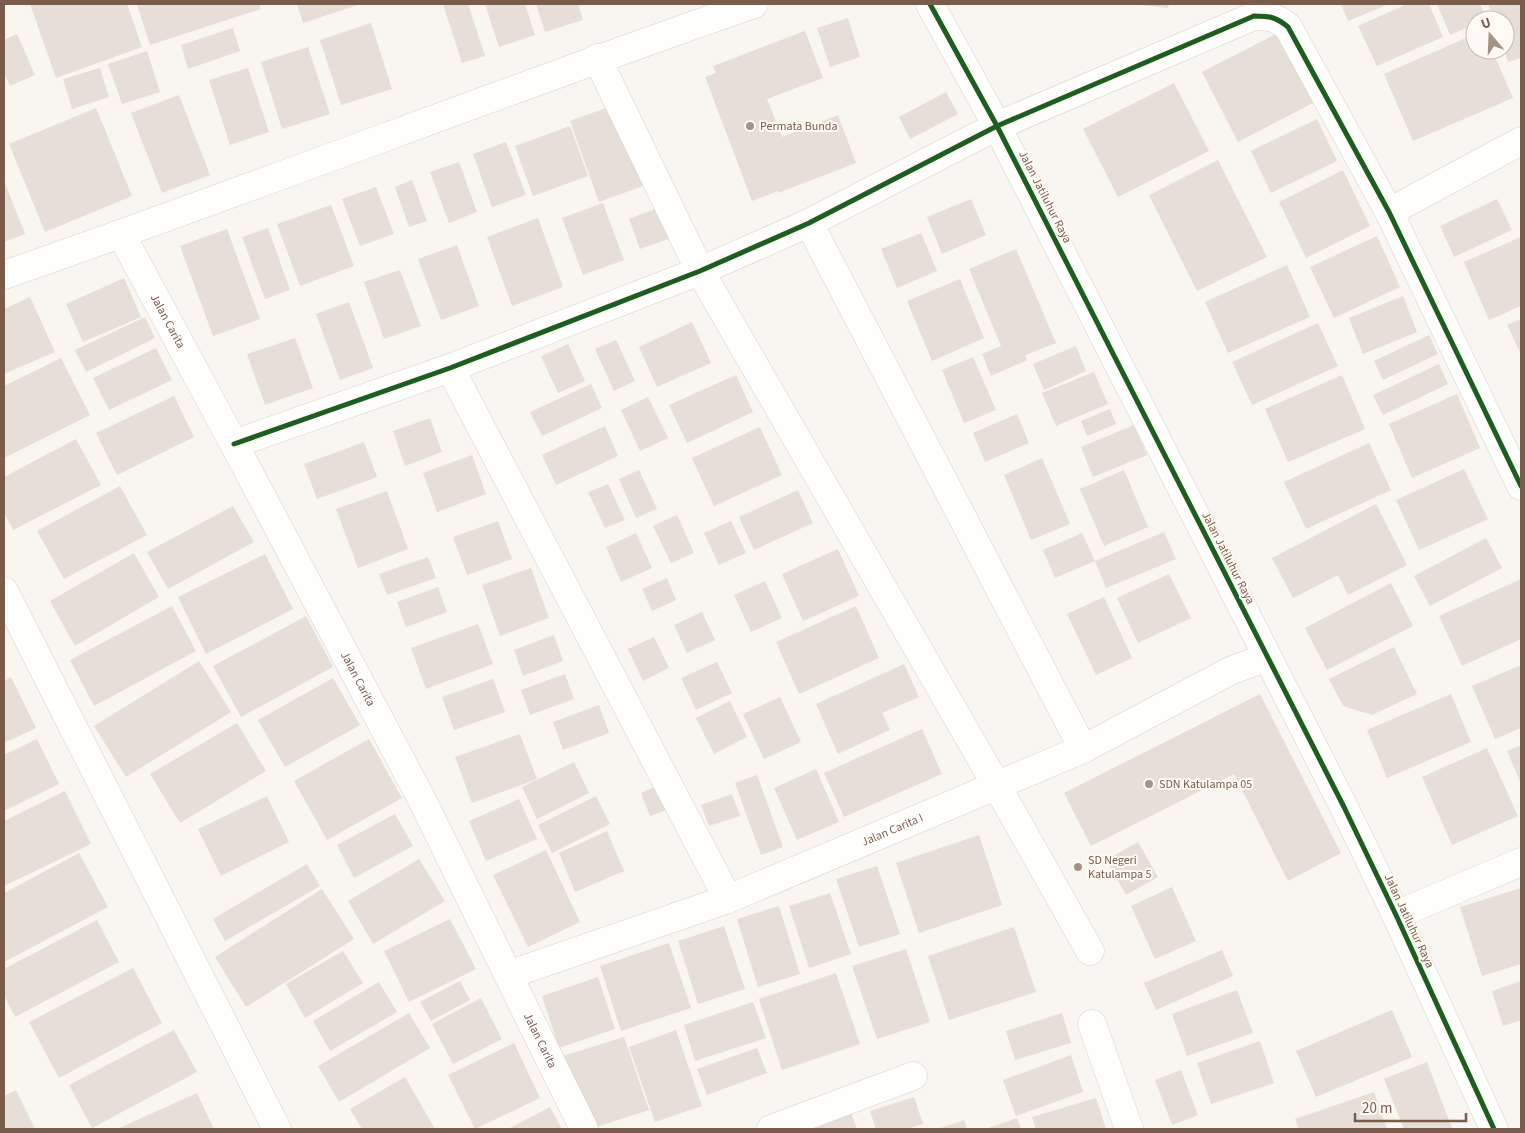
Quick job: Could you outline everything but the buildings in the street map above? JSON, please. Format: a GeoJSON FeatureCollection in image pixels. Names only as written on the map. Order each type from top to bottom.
{"type":"FeatureCollection","features":[{"type":"Feature","properties":{"kind":"street"},"geometry":{"type":"LineString","coordinates":[[4,275],[121,234],[597,58],[754,4]]}},
{"type":"Feature","properties":{"kind":"street","name":"Jalan Jatiluhur Raya"},"geometry":{"type":"LineString","coordinates":[[930,4],[997,126],[1344,808],[1396,915],[1494,1129]]}},
{"type":"Feature","properties":{"kind":"street"},"geometry":{"type":"LineString","coordinates":[[234,444],[450,368],[700,271],[809,223],[997,126],[1254,16],[1269,16],[1278,19],[1288,27],[1389,212],[1521,486]]}},
{"type":"Feature","properties":{"kind":"street"},"geometry":{"type":"LineString","coordinates":[[597,58],[700,271],[998,786],[1090,951]]}},
{"type":"Feature","properties":{"kind":"street"},"geometry":{"type":"LineString","coordinates":[[1389,212],[1521,141]]}},
{"type":"Feature","properties":{"kind":"street"},"geometry":{"type":"LineString","coordinates":[[809,223],[1083,749]]}},
{"type":"Feature","properties":{"kind":"street","name":"Jalan Carita"},"geometry":{"type":"LineString","coordinates":[[121,234],[422,798],[584,1129]]}},
{"type":"Feature","properties":{"kind":"street"},"geometry":{"type":"LineString","coordinates":[[450,368],[728,899]]}},
{"type":"Feature","properties":{"kind":"street"},"geometry":{"type":"LineString","coordinates":[[4,591],[277,1129]]}},
{"type":"Feature","properties":{"kind":"street","name":"Jalan Carita I"},"geometry":{"type":"LineString","coordinates":[[508,975],[728,899],[998,786],[1083,749],[1230,671],[1267,657]]}},
{"type":"Feature","properties":{"kind":"street"},"geometry":{"type":"LineString","coordinates":[[1396,915],[1521,862]]}},
{"type":"Feature","properties":{"kind":"street"},"geometry":{"type":"LineString","coordinates":[[1092,1024],[1129,1129]]}},
{"type":"Feature","properties":{"kind":"street"},"geometry":{"type":"LineString","coordinates":[[771,1129],[913,1076]]}},
{"type":"Feature","properties":{"kind":"cycle path"},"geometry":{"type":"LineString","coordinates":[[930,4],[997,126],[1344,807],[1396,915],[1494,1129]]}},
{"type":"Feature","properties":{"kind":"cycle path"},"geometry":{"type":"LineString","coordinates":[[234,444],[450,368],[700,271],[809,223],[997,126],[1254,16],[1260,16],[1276,19],[1288,27],[1389,212],[1521,486]]}},
{"type":"Feature","properties":{"kind":"place","name":"Permata Bunda"},"geometry":{"type":"Point","coordinates":[750,126]}},
{"type":"Feature","properties":{"kind":"place","name":"SDN Katulampa 05"},"geometry":{"type":"Point","coordinates":[1149,784]}},
{"type":"Feature","properties":{"kind":"place","name":"SD Negeri Katulampa 5"},"geometry":{"type":"Point","coordinates":[1078,867]}}]}
